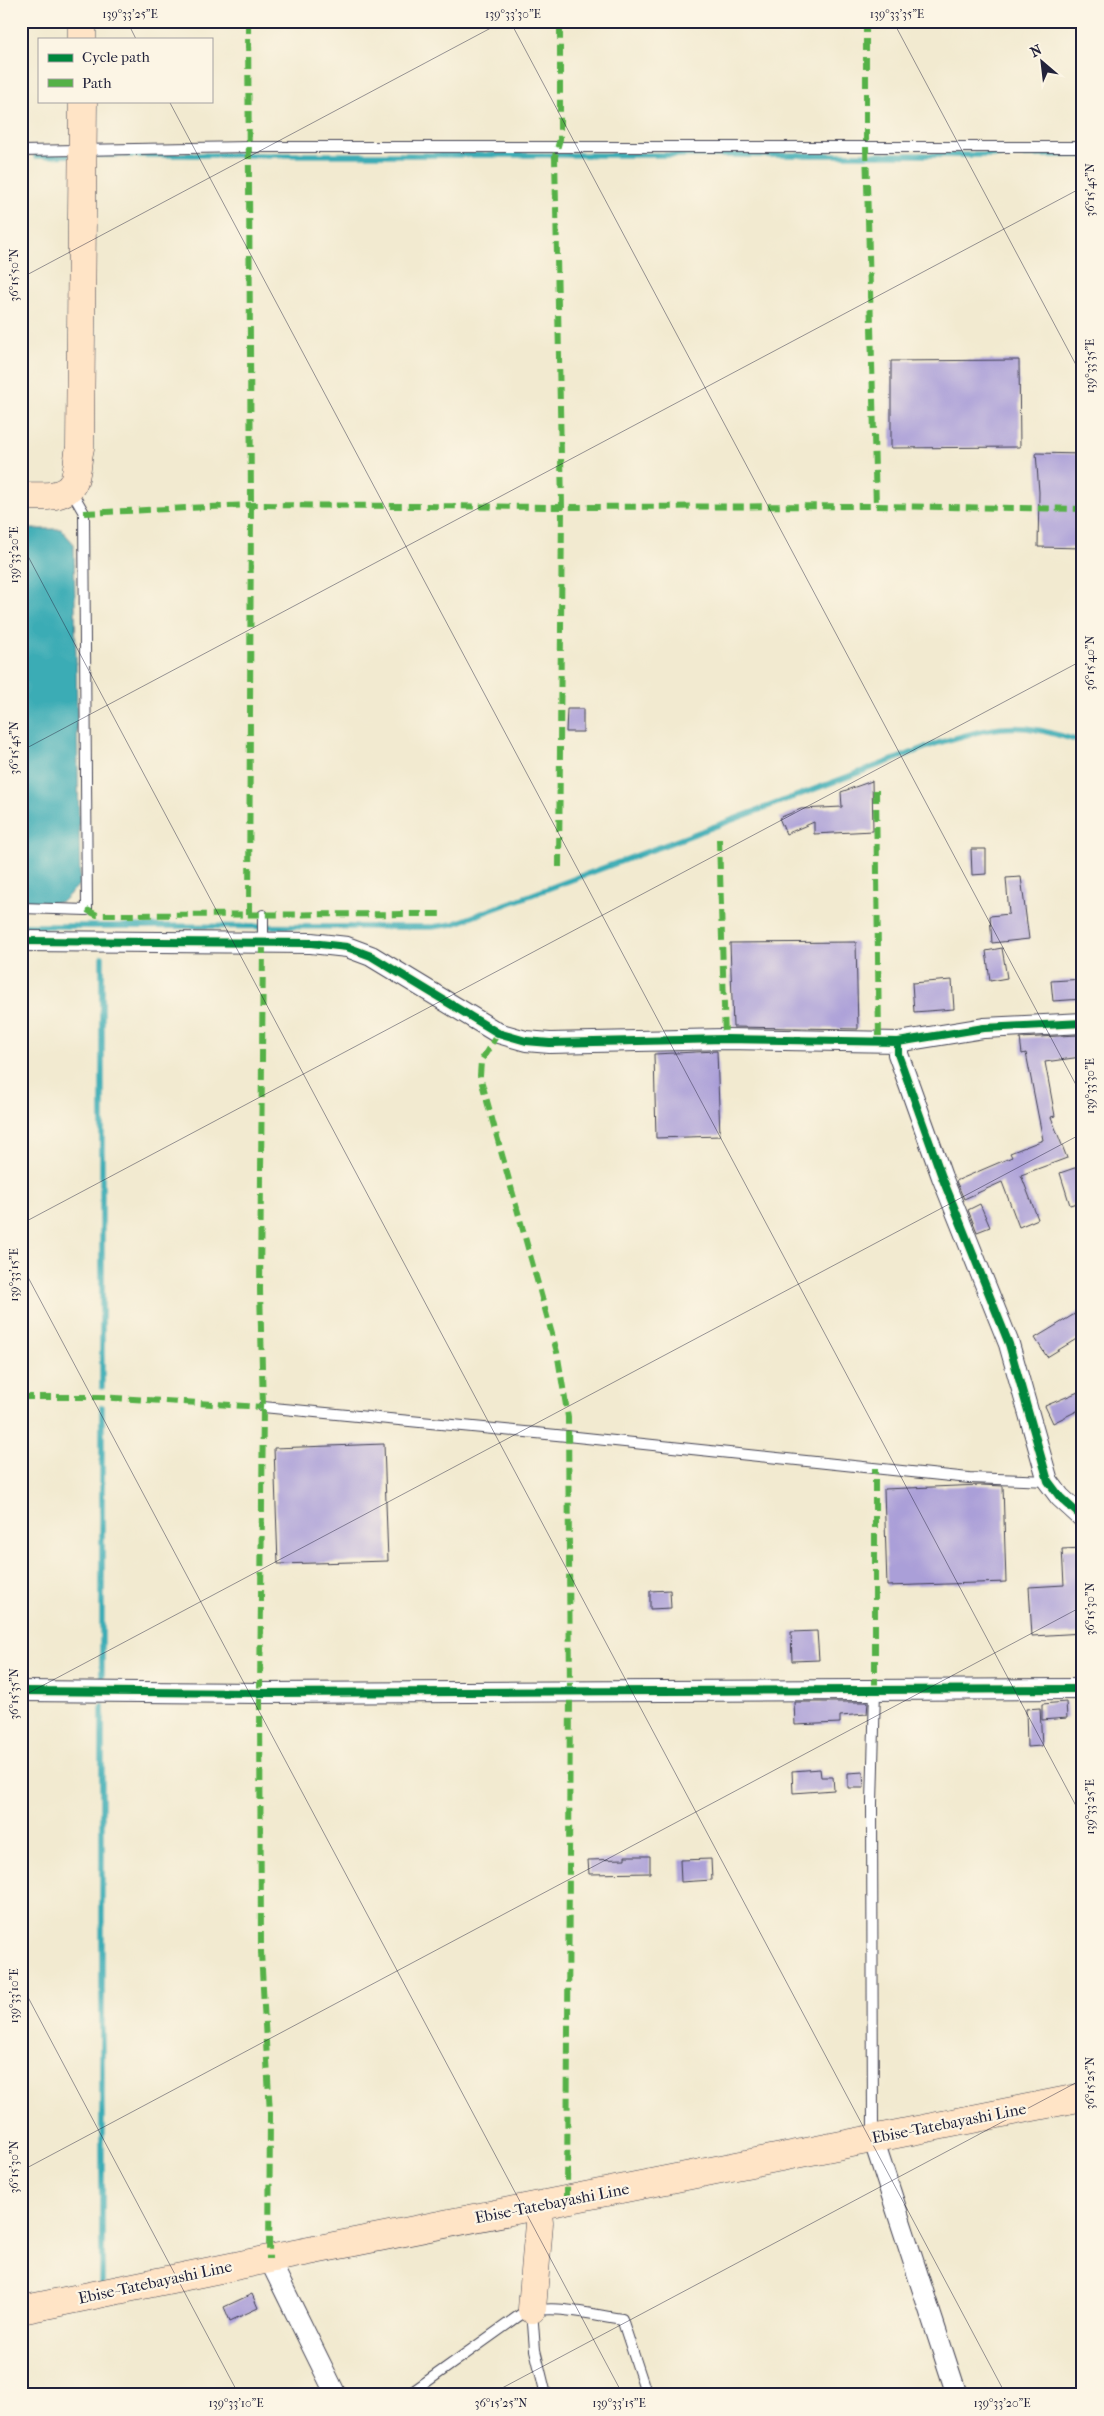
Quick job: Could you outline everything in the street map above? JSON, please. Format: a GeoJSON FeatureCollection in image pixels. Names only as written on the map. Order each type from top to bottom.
{"type":"FeatureCollection","features":[{"type":"Feature","properties":{"kind":"main road"},"geometry":{"type":"LineString","coordinates":[[82,21],[82,38]]}},
{"type":"Feature","properties":{"kind":"main road"},"geometry":{"type":"LineString","coordinates":[[21,510],[58,509],[76,499],[83,486],[84,476],[80,448],[83,102]]}},
{"type":"Feature","properties":{"kind":"main road"},"geometry":{"type":"LineString","coordinates":[[21,496],[53,495],[68,488],[75,476],[80,448]]}},
{"type":"Feature","properties":{"kind":"main road","name":"Ebise-Tatebayashi Line"},"geometry":{"type":"LineString","coordinates":[[21,2310],[269,2258],[1083,2097]]}},
{"type":"Feature","properties":{"kind":"main road"},"geometry":{"type":"LineString","coordinates":[[532,2309],[539,2223],[537,2206]]}},
{"type":"Feature","properties":{"kind":"street"},"geometry":{"type":"LineString","coordinates":[[21,941],[263,939],[311,942],[347,947],[371,956],[475,1021],[498,1033],[526,1041],[550,1043],[725,1039],[898,1042],[1003,1026],[1083,1023]]}},
{"type":"Feature","properties":{"kind":"street"},"geometry":{"type":"LineString","coordinates":[[898,1042],[898,1054],[925,1133],[1009,1344],[1048,1482],[1060,1497],[1083,1518]]}},
{"type":"Feature","properties":{"kind":"street"},"geometry":{"type":"LineString","coordinates":[[21,1691],[260,1693],[1083,1688]]}},
{"type":"Feature","properties":{"kind":"street"},"geometry":{"type":"LineString","coordinates":[[873,2138],[956,2395]]}},
{"type":"Feature","properties":{"kind":"street"},"geometry":{"type":"LineString","coordinates":[[269,2258],[336,2395]]}},
{"type":"Feature","properties":{"kind":"lane"},"geometry":{"type":"LineString","coordinates":[[21,151],[248,148],[1083,148]]}},
{"type":"Feature","properties":{"kind":"lane"},"geometry":{"type":"LineString","coordinates":[[21,908],[87,910],[84,513],[76,499]]}},
{"type":"Feature","properties":{"kind":"lane"},"geometry":{"type":"LineString","coordinates":[[263,917],[263,939]]}},
{"type":"Feature","properties":{"kind":"lane"},"geometry":{"type":"LineString","coordinates":[[262,1407],[558,1435],[968,1478],[1048,1482]]}},
{"type":"Feature","properties":{"kind":"lane"},"geometry":{"type":"LineString","coordinates":[[873,2138],[872,1803],[875,1690]]}},
{"type":"Feature","properties":{"kind":"lane"},"geometry":{"type":"LineString","coordinates":[[408,2395],[520,2315],[532,2309],[547,2309],[622,2319],[648,2395]]}},
{"type":"Feature","properties":{"kind":"lane"},"geometry":{"type":"LineString","coordinates":[[532,2309],[534,2341],[546,2395]]}},
{"type":"Feature","properties":{"kind":"water"},"geometry":{"type":"Polygon","coordinates":[[[21,529],[61,529],[74,544],[80,884],[62,902],[21,903],[21,529]]]}},
{"type":"Feature","properties":{"kind":"building"},"geometry":{"type":"Polygon","coordinates":[[[1019,360],[1020,447],[891,448],[891,361],[1019,360]]]}},
{"type":"Feature","properties":{"kind":"building"},"geometry":{"type":"Polygon","coordinates":[[[1036,453],[1083,454],[1083,548],[1038,547],[1039,492],[1036,453]]]}},
{"type":"Feature","properties":{"kind":"building"},"geometry":{"type":"Polygon","coordinates":[[[567,709],[583,709],[583,732],[566,732],[567,709]]]}},
{"type":"Feature","properties":{"kind":"building"},"geometry":{"type":"Polygon","coordinates":[[[872,781],[873,831],[814,834],[814,822],[786,834],[779,818],[801,809],[842,807],[841,792],[872,781]]]}},
{"type":"Feature","properties":{"kind":"building"},"geometry":{"type":"Polygon","coordinates":[[[971,849],[986,849],[986,874],[972,875],[971,849]]]}},
{"type":"Feature","properties":{"kind":"building"},"geometry":{"type":"Polygon","coordinates":[[[1021,877],[1029,939],[992,943],[990,916],[1009,914],[1006,878],[1021,877]]]}},
{"type":"Feature","properties":{"kind":"building"},"geometry":{"type":"Polygon","coordinates":[[[856,942],[858,1029],[733,1027],[730,943],[856,942]]]}},
{"type":"Feature","properties":{"kind":"building"},"geometry":{"type":"Polygon","coordinates":[[[1002,948],[1007,978],[990,981],[986,951],[1002,948]]]}},
{"type":"Feature","properties":{"kind":"building"},"geometry":{"type":"Polygon","coordinates":[[[1083,979],[1083,999],[1053,1001],[1051,981],[1083,979]]]}},
{"type":"Feature","properties":{"kind":"building"},"geometry":{"type":"Polygon","coordinates":[[[952,980],[954,1009],[914,1012],[912,983],[952,980]]]}},
{"type":"Feature","properties":{"kind":"building"},"geometry":{"type":"Polygon","coordinates":[[[1078,1035],[1081,1057],[1045,1062],[1055,1116],[1051,1117],[1067,1158],[1021,1175],[1038,1219],[1019,1227],[1002,1182],[964,1199],[956,1181],[1012,1157],[1010,1153],[1043,1140],[1026,1053],[1022,1054],[1020,1038],[1078,1035]]]}},
{"type":"Feature","properties":{"kind":"building"},"geometry":{"type":"Polygon","coordinates":[[[717,1051],[720,1136],[656,1138],[654,1054],[717,1051]]]}},
{"type":"Feature","properties":{"kind":"building"},"geometry":{"type":"Polygon","coordinates":[[[1083,1165],[1083,1201],[1070,1205],[1060,1173],[1083,1165]]]}},
{"type":"Feature","properties":{"kind":"building"},"geometry":{"type":"Polygon","coordinates":[[[980,1204],[990,1227],[977,1232],[968,1210],[980,1204]]]}},
{"type":"Feature","properties":{"kind":"building"},"geometry":{"type":"Polygon","coordinates":[[[1083,1309],[1083,1335],[1047,1357],[1035,1338],[1083,1309]]]}},
{"type":"Feature","properties":{"kind":"building"},"geometry":{"type":"Polygon","coordinates":[[[1083,1390],[1083,1408],[1053,1423],[1045,1406],[1083,1390]]]}},
{"type":"Feature","properties":{"kind":"building"},"geometry":{"type":"Polygon","coordinates":[[[384,1444],[388,1561],[278,1564],[274,1448],[384,1444]]]}},
{"type":"Feature","properties":{"kind":"building"},"geometry":{"type":"Polygon","coordinates":[[[981,1485],[1003,1486],[1006,1582],[887,1586],[884,1489],[981,1485]]]}},
{"type":"Feature","properties":{"kind":"building"},"geometry":{"type":"Polygon","coordinates":[[[1083,1548],[1083,1633],[1032,1636],[1029,1587],[1064,1585],[1062,1549],[1083,1548]]]}},
{"type":"Feature","properties":{"kind":"building"},"geometry":{"type":"Polygon","coordinates":[[[670,1590],[671,1608],[650,1609],[650,1591],[670,1590]]]}},
{"type":"Feature","properties":{"kind":"building"},"geometry":{"type":"Polygon","coordinates":[[[817,1631],[819,1660],[792,1661],[791,1632],[817,1631]]]}},
{"type":"Feature","properties":{"kind":"building"},"geometry":{"type":"Polygon","coordinates":[[[794,1702],[868,1702],[867,1714],[840,1716],[840,1723],[795,1725],[794,1702]]]}},
{"type":"Feature","properties":{"kind":"building"},"geometry":{"type":"Polygon","coordinates":[[[1066,1702],[1067,1718],[1042,1720],[1042,1704],[1066,1702]]]}},
{"type":"Feature","properties":{"kind":"building"},"geometry":{"type":"Polygon","coordinates":[[[1040,1708],[1042,1746],[1027,1747],[1026,1709],[1040,1708]]]}},
{"type":"Feature","properties":{"kind":"building"},"geometry":{"type":"Polygon","coordinates":[[[820,1769],[821,1777],[833,1777],[834,1790],[793,1793],[792,1771],[820,1769]]]}},
{"type":"Feature","properties":{"kind":"building"},"geometry":{"type":"Polygon","coordinates":[[[863,1772],[864,1788],[848,1788],[848,1773],[863,1772]]]}},
{"type":"Feature","properties":{"kind":"building"},"geometry":{"type":"Polygon","coordinates":[[[625,1856],[650,1856],[650,1873],[589,1874],[588,1860],[625,1859],[625,1856]]]}},
{"type":"Feature","properties":{"kind":"building"},"geometry":{"type":"Polygon","coordinates":[[[711,1859],[712,1880],[681,1882],[680,1860],[711,1859]]]}},
{"type":"Feature","properties":{"kind":"building"},"geometry":{"type":"Polygon","coordinates":[[[252,2294],[258,2308],[230,2321],[224,2307],[252,2294]]]}},
{"type":"Feature","properties":{"kind":"waterway"},"geometry":{"type":"LineString","coordinates":[[36,156],[77,155]]}},
{"type":"Feature","properties":{"kind":"waterway"},"geometry":{"type":"LineString","coordinates":[[91,155],[1083,155]]}},
{"type":"Feature","properties":{"kind":"waterway"},"geometry":{"type":"LineString","coordinates":[[21,926],[432,927],[453,924],[938,743],[981,731],[1015,727],[1040,730],[1083,742]]}},
{"type":"Feature","properties":{"kind":"waterway"},"geometry":{"type":"LineString","coordinates":[[102,957],[102,1387]]}},
{"type":"Feature","properties":{"kind":"waterway"},"geometry":{"type":"LineString","coordinates":[[102,1407],[102,1677]]}},
{"type":"Feature","properties":{"kind":"waterway"},"geometry":{"type":"LineString","coordinates":[[102,1706],[102,2284]]}},
{"type":"Feature","properties":{"kind":"marked path"},"geometry":{"type":"LineString","coordinates":[[248,21],[251,505],[249,914]]}},
{"type":"Feature","properties":{"kind":"marked path"},"geometry":{"type":"LineString","coordinates":[[559,867],[562,507],[555,156],[560,139],[560,21]]}},
{"type":"Feature","properties":{"kind":"marked path"},"geometry":{"type":"LineString","coordinates":[[866,21],[866,147],[876,506]]}},
{"type":"Feature","properties":{"kind":"marked path"},"geometry":{"type":"LineString","coordinates":[[84,513],[251,505],[562,507],[876,506],[1083,509]]}},
{"type":"Feature","properties":{"kind":"marked path"},"geometry":{"type":"LineString","coordinates":[[876,790],[879,1041]]}},
{"type":"Feature","properties":{"kind":"marked path"},"geometry":{"type":"LineString","coordinates":[[719,839],[725,1039]]}},
{"type":"Feature","properties":{"kind":"marked path"},"geometry":{"type":"LineString","coordinates":[[87,910],[97,915],[442,914]]}},
{"type":"Feature","properties":{"kind":"marked path"},"geometry":{"type":"LineString","coordinates":[[263,942],[260,1290],[263,1407],[260,1693],[261,1952],[270,2114],[269,2259]]}},
{"type":"Feature","properties":{"kind":"marked path"},"geometry":{"type":"LineString","coordinates":[[498,1033],[481,1061],[480,1076],[557,1352],[568,1417],[570,1691],[567,2200]]}},
{"type":"Feature","properties":{"kind":"marked path"},"geometry":{"type":"LineString","coordinates":[[21,1397],[99,1397],[263,1407]]}},
{"type":"Feature","properties":{"kind":"marked path"},"geometry":{"type":"LineString","coordinates":[[875,1468],[875,1690]]}},
{"type":"Feature","properties":{"kind":"cycle path"},"geometry":{"type":"LineString","coordinates":[[21,941],[311,943],[347,947],[371,956],[498,1033],[526,1041],[550,1043],[725,1039],[898,1042],[984,1028],[1083,1023]]}},
{"type":"Feature","properties":{"kind":"cycle path"},"geometry":{"type":"LineString","coordinates":[[898,1042],[898,1054],[942,1177],[1009,1344],[1048,1481],[1060,1497],[1083,1518]]}},
{"type":"Feature","properties":{"kind":"cycle path"},"geometry":{"type":"LineString","coordinates":[[21,1691],[260,1693],[1083,1689]]}}]}
